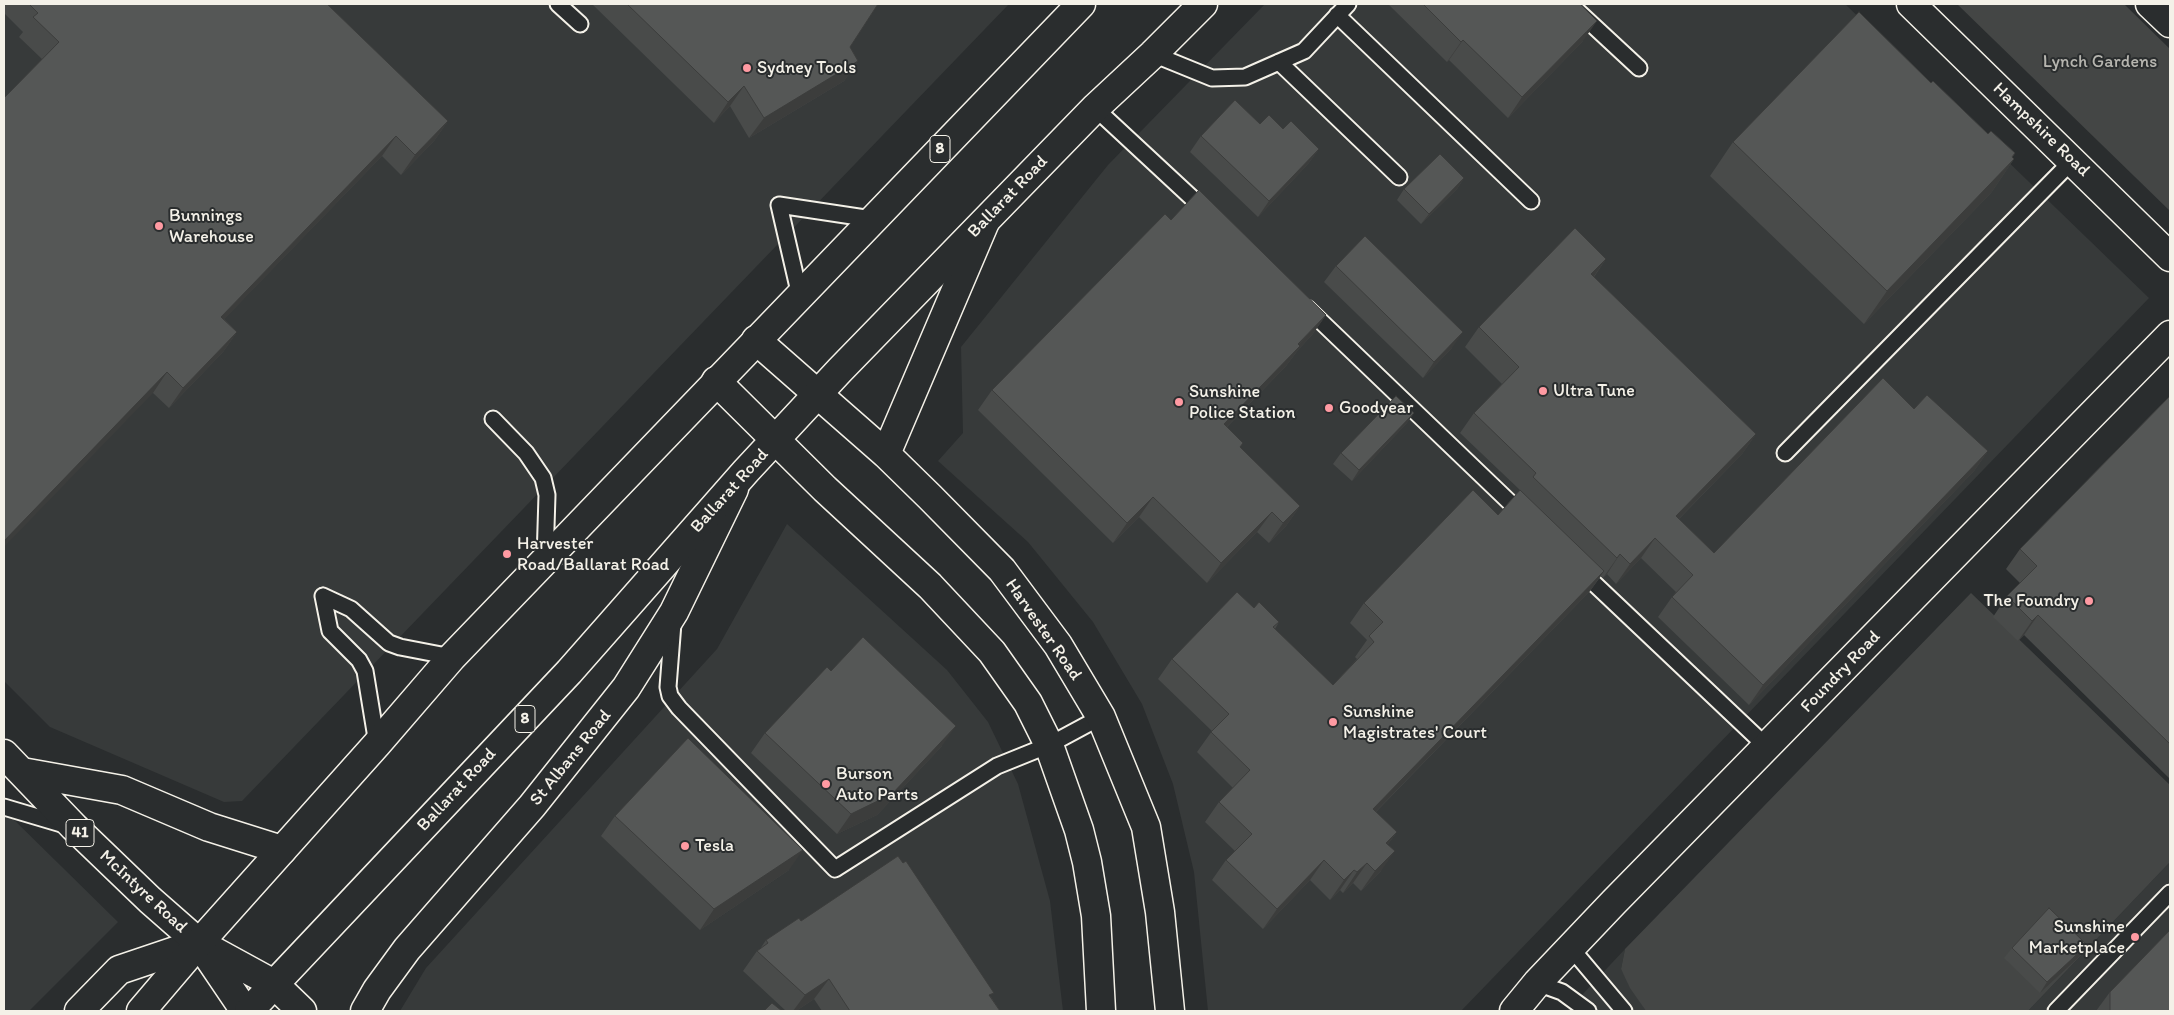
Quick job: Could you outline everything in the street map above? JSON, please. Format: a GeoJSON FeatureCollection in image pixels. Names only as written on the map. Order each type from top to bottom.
{"type":"FeatureCollection","features":[{"type":"Feature","properties":{"kind":"main road","name":"8"},"geometry":{"type":"LineString","coordinates":[[141,1011],[198,943],[377,744],[452,657],[1081,4]]}},
{"type":"Feature","properties":{"kind":"main road","name":"Ballarat Road"},"geometry":{"type":"LineString","coordinates":[[247,1011],[570,672],[739,479],[776,440],[1095,108],[1203,4]]}},
{"type":"Feature","properties":{"kind":"main road","name":"Hampshire Road"},"geometry":{"type":"LineString","coordinates":[[1911,4],[2170,257]]}},
{"type":"Feature","properties":{"kind":"main road"},"geometry":{"type":"LineString","coordinates":[[2150,4],[2170,23]]}},
{"type":"Feature","properties":{"kind":"main road"},"geometry":{"type":"LineString","coordinates":[[886,454],[986,220]]}},
{"type":"Feature","properties":{"kind":"main road","name":"Foundry Road"},"geometry":{"type":"LineString","coordinates":[[1514,1011],[1537,983],[2170,335]]}},
{"type":"Feature","properties":{"kind":"main road","name":"Harvester Road"},"geometry":{"type":"LineString","coordinates":[[756,340],[886,454],[1002,570],[1058,645],[1101,717],[1146,826],[1160,912],[1170,1011]]}},
{"type":"Feature","properties":{"kind":"main road"},"geometry":{"type":"LineString","coordinates":[[716,381],[871,532],[930,586],[992,652],[1028,703],[1050,745],[1079,830],[1087,862],[1096,916],[1102,1011]]}},
{"type":"Feature","properties":{"kind":"main road","name":"St Albans Road"},"geometry":{"type":"LineString","coordinates":[[365,1011],[407,949],[532,806],[606,714],[636,672],[674,612],[739,479]]}},
{"type":"Feature","properties":{"kind":"main road"},"geometry":{"type":"LineString","coordinates":[[13,763],[122,790],[209,827],[282,850]]}},
{"type":"Feature","properties":{"kind":"main road","name":"McIntyre Road"},"geometry":{"type":"LineString","coordinates":[[13,763],[74,827],[198,943]]}},
{"type":"Feature","properties":{"kind":"main road"},"geometry":{"type":"LineString","coordinates":[[79,1011],[119,970],[198,943]]}},
{"type":"Feature","properties":{"kind":"main road","name":"41"},"geometry":{"type":"LineString","coordinates":[[198,943],[274,984],[302,1011]]}},
{"type":"Feature","properties":{"kind":"main road","name":"41"},"geometry":{"type":"LineString","coordinates":[[198,943],[247,1011]]}},
{"type":"Feature","properties":{"kind":"lane"},"geometry":{"type":"LineString","coordinates":[[558,4],[580,24]]}},
{"type":"Feature","properties":{"kind":"lane"},"geometry":{"type":"LineString","coordinates":[[1153,54],[1212,78],[1245,78],[1304,51],[1348,4]]}},
{"type":"Feature","properties":{"kind":"lane"},"geometry":{"type":"LineString","coordinates":[[1570,4],[1639,68]]}},
{"type":"Feature","properties":{"kind":"lane"},"geometry":{"type":"LineString","coordinates":[[1337,15],[1531,201]]}},
{"type":"Feature","properties":{"kind":"lane"},"geometry":{"type":"LineString","coordinates":[[1279,62],[1398,176]]}},
{"type":"Feature","properties":{"kind":"lane"},"geometry":{"type":"LineString","coordinates":[[1095,108],[1216,220]]}},
{"type":"Feature","properties":{"kind":"lane"},"geometry":{"type":"LineString","coordinates":[[1785,453],[2072,161]]}},
{"type":"Feature","properties":{"kind":"lane"},"geometry":{"type":"LineString","coordinates":[[800,296],[779,205],[872,219]]}},
{"type":"Feature","properties":{"kind":"lane"},"geometry":{"type":"LineString","coordinates":[[1294,295],[1536,528]]}},
{"type":"Feature","properties":{"kind":"lane"},"geometry":{"type":"LineString","coordinates":[[493,419],[526,453],[543,478],[548,495],[545,560]]}},
{"type":"Feature","properties":{"kind":"lane"},"geometry":{"type":"LineString","coordinates":[[1571,562],[1767,747]]}},
{"type":"Feature","properties":{"kind":"lane"},"geometry":{"type":"LineString","coordinates":[[377,744],[365,671],[359,660],[330,631],[323,596],[351,609],[389,643],[400,647],[452,657]]}},
{"type":"Feature","properties":{"kind":"lane"},"geometry":{"type":"LineString","coordinates":[[674,612],[668,674],[670,696],[683,714],[712,740],[835,869],[997,766],[1050,745],[1101,717]]}},
{"type":"Feature","properties":{"kind":"lane"},"geometry":{"type":"LineString","coordinates":[[4,807],[74,827]]}},
{"type":"Feature","properties":{"kind":"lane"},"geometry":{"type":"LineString","coordinates":[[2056,1011],[2170,893]]}},
{"type":"Feature","properties":{"kind":"lane"},"geometry":{"type":"LineString","coordinates":[[1571,948],[1624,1011]]}},
{"type":"Feature","properties":{"kind":"lane"},"geometry":{"type":"LineString","coordinates":[[1537,983],[1562,992],[1588,1011]]}},
{"type":"Feature","properties":{"kind":"shaded area"},"geometry":{"type":"Polygon","coordinates":[[[4,4],[1009,4],[242,801],[224,802],[50,727],[4,681],[4,4]]]}},
{"type":"Feature","properties":{"kind":"shaded area"},"geometry":{"type":"Polygon","coordinates":[[[1265,4],[1845,4],[2149,298],[1461,1011],[1208,1011],[1194,872],[1173,784],[1142,704],[1093,622],[1028,542],[938,461],[963,433],[961,347],[1108,165],[1265,4]]]}},
{"type":"Feature","properties":{"kind":"shaded area"},"geometry":{"type":"Polygon","coordinates":[[[787,524],[947,670],[988,722],[1018,784],[1050,901],[1063,1011],[400,1011],[426,968],[717,649],[787,524]]]}},
{"type":"Feature","properties":{"kind":"shaded area"},"geometry":{"type":"Polygon","coordinates":[[[4,810],[118,922],[29,1011],[4,1011],[4,810]]]}},
{"type":"Feature","properties":{"kind":"shaded area","name":"Sunshine Marketplace"},"geometry":{"type":"Polygon","coordinates":[[[2170,862],[2170,1011],[2028,1011],[2170,862]]]}},
{"type":"Feature","properties":{"kind":"shaded area"},"geometry":{"type":"Polygon","coordinates":[[[1625,949],[1621,969],[1646,1011],[1567,1011],[1625,949]]]}},
{"type":"Feature","properties":{"kind":"green space","name":"Lynch Gardens"},"geometry":{"type":"Polygon","coordinates":[[[1957,4],[2124,4],[2170,49],[2170,211],[1957,4]]]}},
{"type":"Feature","properties":{"kind":"green space"},"geometry":{"type":"Polygon","coordinates":[[[1971,593],[2170,785],[2170,862],[2028,1011],[1646,1011],[1630,988],[1621,969],[1625,949],[1971,593]]]}},
{"type":"Feature","properties":{"kind":"building","name":"Bunnings Warehouse"},"geometry":{"type":"Polygon","coordinates":[[[29,4],[327,4],[448,121],[415,155],[396,136],[221,317],[237,332],[183,388],[167,372],[4,541],[4,98],[59,42],[33,17],[38,13],[29,4]]]}},
{"type":"Feature","properties":{"kind":"building","name":"Sydney Tools"},"geometry":{"type":"Polygon","coordinates":[[[627,4],[878,4],[850,47],[858,61],[764,118],[744,86],[728,102],[627,4]]]}},
{"type":"Feature","properties":{"kind":"building"},"geometry":{"type":"Polygon","coordinates":[[[1423,4],[1580,4],[1597,21],[1522,97],[1463,40],[1461,42],[1423,4]]]}},
{"type":"Feature","properties":{"kind":"building"},"geometry":{"type":"Polygon","coordinates":[[[1859,12],[1931,83],[1933,81],[1988,134],[1991,131],[2015,153],[2012,157],[2014,159],[1887,291],[1733,142],[1859,12]]]}},
{"type":"Feature","properties":{"kind":"building"},"geometry":{"type":"Polygon","coordinates":[[[1235,100],[1260,124],[1269,115],[1283,129],[1291,121],[1319,149],[1269,201],[1201,136],[1235,100]]]}},
{"type":"Feature","properties":{"kind":"building"},"geometry":{"type":"Polygon","coordinates":[[[1440,154],[1464,178],[1429,214],[1404,189],[1440,154]]]}},
{"type":"Feature","properties":{"kind":"building","name":"Sunshine Police Station"},"geometry":{"type":"Polygon","coordinates":[[[1199,190],[1326,315],[1298,344],[1300,346],[1224,424],[1243,443],[1240,447],[1300,506],[1283,523],[1272,512],[1221,563],[1153,497],[1127,523],[992,390],[1165,214],[1171,220],[1199,190]]]}},
{"type":"Feature","properties":{"kind":"building"},"geometry":{"type":"Polygon","coordinates":[[[1575,228],[1606,259],[1591,274],[1756,434],[1676,516],[1714,553],[1883,378],[1914,409],[1927,395],[1988,451],[1763,685],[1672,597],[1693,575],[1655,538],[1630,564],[1620,554],[1617,558],[1533,477],[1536,473],[1474,413],[1519,367],[1479,327],[1575,228]]]}},
{"type":"Feature","properties":{"kind":"building"},"geometry":{"type":"Polygon","coordinates":[[[1365,236],[1463,332],[1434,362],[1336,266],[1365,236]]]}},
{"type":"Feature","properties":{"kind":"building"},"geometry":{"type":"Polygon","coordinates":[[[1396,396],[1414,413],[1359,470],[1341,453],[1396,396]]]}},
{"type":"Feature","properties":{"kind":"building","name":"The Foundry"},"geometry":{"type":"Polygon","coordinates":[[[2170,396],[2170,744],[2038,615],[2032,621],[2007,596],[2037,566],[2020,549],[2170,396]]]}},
{"type":"Feature","properties":{"kind":"building","name":"Sunshine Magistrates' Court"},"geometry":{"type":"Polygon","coordinates":[[[1473,490],[1498,515],[1520,490],[1604,571],[1373,809],[1397,832],[1386,843],[1395,851],[1375,871],[1367,863],[1357,872],[1354,870],[1344,880],[1324,860],[1277,909],[1226,860],[1252,834],[1219,802],[1250,770],[1211,732],[1229,714],[1172,659],[1237,592],[1254,608],[1259,602],[1279,622],[1273,627],[1333,685],[1374,642],[1369,636],[1383,622],[1364,603],[1473,490]]]}},
{"type":"Feature","properties":{"kind":"building"},"geometry":{"type":"Polygon","coordinates":[[[863,637],[956,726],[892,794],[851,814],[765,733],[827,667],[831,671],[863,637]]]}},
{"type":"Feature","properties":{"kind":"building"},"geometry":{"type":"Polygon","coordinates":[[[688,738],[803,850],[714,909],[615,816],[688,738]]]}},
{"type":"Feature","properties":{"kind":"building"},"geometry":{"type":"Polygon","coordinates":[[[898,856],[903,863],[906,861],[994,993],[989,995],[1000,1011],[850,1011],[829,979],[805,995],[757,951],[768,943],[766,940],[799,918],[801,921],[898,856]]]}},
{"type":"Feature","properties":{"kind":"building"},"geometry":{"type":"Polygon","coordinates":[[[2049,908],[2087,945],[2047,982],[2012,948],[2049,908]]]}},
{"type":"Feature","properties":{"kind":"building"},"geometry":{"type":"Polygon","coordinates":[[[2170,930],[2170,1011],[2110,1011],[2110,992],[2170,930]]]}},
{"type":"Feature","properties":{"kind":"building"},"geometry":{"type":"Polygon","coordinates":[[[772,1003],[782,1011],[764,1011],[772,1003]]]}},
{"type":"Feature","properties":{"kind":"place","name":"Sydney Tools"},"geometry":{"type":"Point","coordinates":[747,68]}},
{"type":"Feature","properties":{"kind":"place","name":"Bunnings Warehouse"},"geometry":{"type":"Point","coordinates":[159,226]}},
{"type":"Feature","properties":{"kind":"place","name":"Ultra Tune"},"geometry":{"type":"Point","coordinates":[1543,391]}},
{"type":"Feature","properties":{"kind":"place","name":"Sunshine Police Station"},"geometry":{"type":"Point","coordinates":[1179,402]}},
{"type":"Feature","properties":{"kind":"place","name":"Goodyear"},"geometry":{"type":"Point","coordinates":[1329,408]}},
{"type":"Feature","properties":{"kind":"place","name":"Harvester Road/Ballarat Road"},"geometry":{"type":"Point","coordinates":[507,554]}},
{"type":"Feature","properties":{"kind":"place","name":"The Foundry"},"geometry":{"type":"Point","coordinates":[2089,601]}},
{"type":"Feature","properties":{"kind":"place","name":"Sunshine Magistrates' Court"},"geometry":{"type":"Point","coordinates":[1333,722]}},
{"type":"Feature","properties":{"kind":"place","name":"Burson Auto Parts"},"geometry":{"type":"Point","coordinates":[826,784]}},
{"type":"Feature","properties":{"kind":"place","name":"Tesla"},"geometry":{"type":"Point","coordinates":[685,846]}},
{"type":"Feature","properties":{"kind":"place","name":"Sunshine Marketplace"},"geometry":{"type":"Point","coordinates":[2135,937]}}]}
